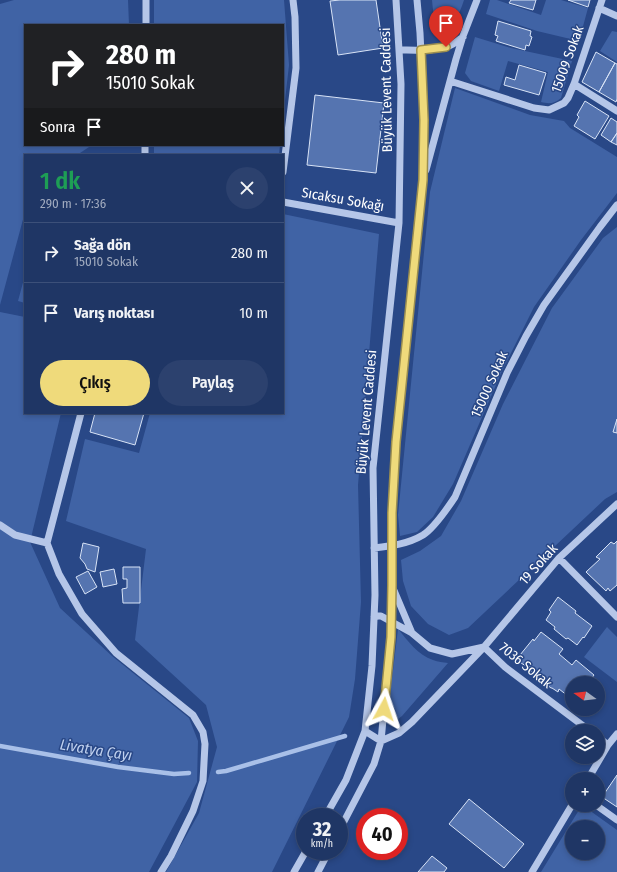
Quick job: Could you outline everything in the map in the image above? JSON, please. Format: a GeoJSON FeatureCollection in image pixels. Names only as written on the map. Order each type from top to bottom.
{"type":"FeatureCollection","features":[{"type":"Feature","properties":{"kind":"street"},"geometry":{"type":"LineString","coordinates":[[146,0],[146,24]]}},
{"type":"Feature","properties":{"kind":"street"},"geometry":{"type":"LineString","coordinates":[[284,164],[296,68],[295,18],[293,0]]}},
{"type":"Feature","properties":{"kind":"street","name":"Büyük Levent Caddesi"},"geometry":{"type":"LineString","coordinates":[[330,808],[346,780],[366,731],[372,666],[375,595],[372,468],[399,223],[401,84],[396,0]]}},
{"type":"Feature","properties":{"kind":"street"},"geometry":{"type":"LineString","coordinates":[[348,814],[374,764],[381,741],[391,637],[392,513],[396,442],[423,180],[424,120],[417,0]]}},
{"type":"Feature","properties":{"kind":"street"},"geometry":{"type":"LineString","coordinates":[[423,180],[463,36],[477,0]]}},
{"type":"Feature","properties":{"kind":"street","name":"15009 Sokak"},"geometry":{"type":"LineString","coordinates":[[450,81],[534,108],[549,110],[564,103],[568,98],[574,84],[602,0]]}},
{"type":"Feature","properties":{"kind":"street"},"geometry":{"type":"LineString","coordinates":[[599,8],[617,16]]}},
{"type":"Feature","properties":{"kind":"street"},"geometry":{"type":"LineString","coordinates":[[399,50],[421,50],[446,47],[452,45],[463,36]]}},
{"type":"Feature","properties":{"kind":"street"},"geometry":{"type":"LineString","coordinates":[[574,84],[617,111]]}},
{"type":"Feature","properties":{"kind":"street","name":"Sıcaksu Sokağı"},"geometry":{"type":"LineString","coordinates":[[284,202],[399,223]]}},
{"type":"Feature","properties":{"kind":"street","name":"15000 Sokak"},"geometry":{"type":"LineString","coordinates":[[374,548],[392,546],[414,540],[424,535],[443,514],[455,497],[507,372],[544,304],[617,205]]}},
{"type":"Feature","properties":{"kind":"street"},"geometry":{"type":"LineString","coordinates":[[81,414],[47,543],[59,574],[82,614],[116,653],[193,715],[202,732],[205,744],[203,782],[193,811],[171,856],[161,872]]}},
{"type":"Feature","properties":{"kind":"street","name":"19 Sokak"},"geometry":{"type":"LineString","coordinates":[[381,741],[399,733],[412,722],[484,647],[559,558],[617,504]]}},
{"type":"Feature","properties":{"kind":"street"},"geometry":{"type":"LineString","coordinates":[[0,524],[15,535],[47,543]]}},
{"type":"Feature","properties":{"kind":"street"},"geometry":{"type":"LineString","coordinates":[[559,558],[617,617]]}},
{"type":"Feature","properties":{"kind":"street"},"geometry":{"type":"LineString","coordinates":[[392,585],[412,633]]}},
{"type":"Feature","properties":{"kind":"street"},"geometry":{"type":"LineString","coordinates":[[374,617],[381,616],[392,621],[412,633],[430,648],[452,654],[484,647]]}},
{"type":"Feature","properties":{"kind":"street","name":"7036 Sokak"},"geometry":{"type":"LineString","coordinates":[[484,647],[505,668],[581,724]]}},
{"type":"Feature","properties":{"kind":"street"},"geometry":{"type":"LineString","coordinates":[[366,731],[381,741]]}},
{"type":"Feature","properties":{"kind":"street"},"geometry":{"type":"LineString","coordinates":[[592,772],[608,745],[617,734]]}},
{"type":"Feature","properties":{"kind":"street"},"geometry":{"type":"LineString","coordinates":[[605,811],[617,820]]}},
{"type":"Feature","properties":{"kind":"street"},"geometry":{"type":"LineString","coordinates":[[532,872],[568,812]]}},
{"type":"Feature","properties":{"kind":"street"},"geometry":{"type":"LineString","coordinates":[[294,872],[301,860]]}},
{"type":"Feature","properties":{"kind":"street"},"geometry":{"type":"LineString","coordinates":[[318,872],[324,860]]}},
{"type":"Feature","properties":{"kind":"shaded area"},"geometry":{"type":"Polygon","coordinates":[[[14,0],[128,0],[129,24],[24,24],[24,146],[90,146],[78,154],[24,154],[24,216],[0,305],[0,4],[14,0]]]}},
{"type":"Feature","properties":{"kind":"shaded area"},"geometry":{"type":"Polygon","coordinates":[[[154,0],[284,0],[289,65],[284,109],[284,24],[154,24],[154,0]]]}},
{"type":"Feature","properties":{"kind":"shaded area"},"geometry":{"type":"Polygon","coordinates":[[[432,0],[464,0],[460,12],[455,20],[450,24],[440,26],[433,11],[432,0]]]}},
{"type":"Feature","properties":{"kind":"shaded area"},"geometry":{"type":"Polygon","coordinates":[[[490,0],[497,0],[541,15],[546,0],[561,0],[588,8],[579,41],[537,31],[486,14],[490,0]]]}},
{"type":"Feature","properties":{"kind":"shaded area"},"geometry":{"type":"Polygon","coordinates":[[[612,31],[617,32],[617,62],[600,51],[612,31]]]}},
{"type":"Feature","properties":{"kind":"shaded area"},"geometry":{"type":"Polygon","coordinates":[[[475,37],[511,48],[572,61],[561,98],[551,103],[541,102],[548,72],[508,61],[499,91],[471,81],[465,73],[475,37]]]}},
{"type":"Feature","properties":{"kind":"shaded area"},"geometry":{"type":"Polygon","coordinates":[[[455,88],[530,115],[564,121],[570,128],[617,157],[617,193],[581,240],[534,307],[502,371],[453,484],[433,517],[417,532],[400,536],[398,515],[430,192],[455,88]]]}},
{"type":"Feature","properties":{"kind":"shaded area"},"geometry":{"type":"Polygon","coordinates":[[[154,146],[280,146],[279,154],[154,154],[154,146]]]}},
{"type":"Feature","properties":{"kind":"shaded area"},"geometry":{"type":"Polygon","coordinates":[[[284,214],[379,234],[358,485],[361,602],[355,679],[349,717],[304,808],[296,808],[296,824],[272,872],[166,872],[199,813],[217,747],[206,705],[135,640],[146,549],[66,521],[85,439],[139,453],[150,414],[284,414],[284,214]]]}},
{"type":"Feature","properties":{"kind":"shaded area"},"geometry":{"type":"Polygon","coordinates":[[[617,227],[617,492],[605,499],[468,628],[449,635],[428,624],[411,606],[403,581],[401,560],[420,551],[441,536],[461,501],[503,404],[552,308],[603,238],[617,227]]]}},
{"type":"Feature","properties":{"kind":"shaded area"},"geometry":{"type":"Polygon","coordinates":[[[24,279],[24,303],[18,301],[24,279]]]}},
{"type":"Feature","properties":{"kind":"shaded area"},"geometry":{"type":"Polygon","coordinates":[[[0,312],[24,317],[24,414],[61,414],[30,542],[60,608],[112,656],[189,718],[198,741],[197,782],[149,872],[0,872],[0,312]]]}},
{"type":"Feature","properties":{"kind":"shaded area"},"geometry":{"type":"Polygon","coordinates":[[[607,627],[617,637],[617,682],[584,657],[607,627]]]}},
{"type":"Feature","properties":{"kind":"shaded area"},"geometry":{"type":"Polygon","coordinates":[[[398,629],[423,655],[435,661],[448,663],[402,716],[394,722],[387,720],[398,629]]]}},
{"type":"Feature","properties":{"kind":"shaded area"},"geometry":{"type":"Polygon","coordinates":[[[578,812],[592,812],[603,820],[573,820],[578,812]]]}},
{"type":"Feature","properties":{"kind":"shaded area"},"geometry":{"type":"Polygon","coordinates":[[[605,821],[617,830],[617,872],[541,872],[565,833],[565,860],[605,860],[605,821]]]}},
{"type":"Feature","properties":{"kind":"building"},"geometry":{"type":"Polygon","coordinates":[[[376,0],[383,48],[338,55],[330,1],[376,0]]]}},
{"type":"Feature","properties":{"kind":"building"},"geometry":{"type":"Polygon","coordinates":[[[511,0],[536,0],[533,10],[509,3],[511,0]]]}},
{"type":"Feature","properties":{"kind":"building"},"geometry":{"type":"Polygon","coordinates":[[[568,0],[590,0],[588,7],[568,0]]]}},
{"type":"Feature","properties":{"kind":"building"},"geometry":{"type":"Polygon","coordinates":[[[498,21],[531,31],[530,36],[532,37],[529,46],[526,45],[525,50],[496,41],[498,36],[495,35],[498,21]]]}},
{"type":"Feature","properties":{"kind":"building"},"geometry":{"type":"Polygon","coordinates":[[[596,52],[615,63],[599,92],[582,82],[596,52]]]}},
{"type":"Feature","properties":{"kind":"building"},"geometry":{"type":"Polygon","coordinates":[[[615,63],[617,64],[616,102],[599,92],[615,63]]]}},
{"type":"Feature","properties":{"kind":"building"},"geometry":{"type":"Polygon","coordinates":[[[519,65],[546,73],[539,95],[504,85],[506,77],[515,80],[519,65]]]}},
{"type":"Feature","properties":{"kind":"building"},"geometry":{"type":"Polygon","coordinates":[[[315,95],[384,103],[376,173],[307,165],[315,95]]]}},
{"type":"Feature","properties":{"kind":"building"},"geometry":{"type":"Polygon","coordinates":[[[585,101],[609,116],[595,139],[574,126],[579,117],[577,115],[585,101]]]}},
{"type":"Feature","properties":{"kind":"building"},"geometry":{"type":"Polygon","coordinates":[[[611,118],[617,122],[617,133],[611,142],[601,135],[611,118]]]}},
{"type":"Feature","properties":{"kind":"building"},"geometry":{"type":"Polygon","coordinates":[[[617,133],[617,145],[611,142],[617,133]]]}},
{"type":"Feature","properties":{"kind":"building"},"geometry":{"type":"Polygon","coordinates":[[[95,414],[144,414],[135,445],[90,432],[95,414]]]}},
{"type":"Feature","properties":{"kind":"building"},"geometry":{"type":"Polygon","coordinates":[[[617,419],[617,433],[613,432],[617,419]]]}},
{"type":"Feature","properties":{"kind":"building"},"geometry":{"type":"Polygon","coordinates":[[[617,541],[617,585],[610,591],[608,588],[606,591],[586,572],[600,559],[596,557],[611,542],[614,544],[617,541]]]}},
{"type":"Feature","properties":{"kind":"building"},"geometry":{"type":"Polygon","coordinates":[[[83,543],[99,547],[95,572],[87,569],[80,558],[83,543]]]}},
{"type":"Feature","properties":{"kind":"building"},"geometry":{"type":"Polygon","coordinates":[[[123,567],[140,567],[140,603],[123,603],[122,589],[127,588],[127,579],[123,579],[123,567]]]}},
{"type":"Feature","properties":{"kind":"building"},"geometry":{"type":"Polygon","coordinates":[[[114,569],[117,584],[103,587],[100,572],[114,569]]]}},
{"type":"Feature","properties":{"kind":"building"},"geometry":{"type":"Polygon","coordinates":[[[88,571],[97,587],[85,594],[76,577],[88,571]]]}},
{"type":"Feature","properties":{"kind":"building"},"geometry":{"type":"Polygon","coordinates":[[[558,597],[592,626],[577,645],[568,638],[566,639],[546,620],[551,612],[549,610],[558,597]]]}},
{"type":"Feature","properties":{"kind":"building"},"geometry":{"type":"Polygon","coordinates":[[[541,632],[563,649],[559,654],[572,665],[576,660],[594,675],[565,676],[565,694],[559,689],[558,692],[538,678],[530,670],[531,668],[527,664],[526,666],[521,663],[520,655],[533,639],[534,641],[541,632]]]}},
{"type":"Feature","properties":{"kind":"building"},"geometry":{"type":"Polygon","coordinates":[[[617,775],[617,807],[605,799],[605,793],[617,775]]]}},
{"type":"Feature","properties":{"kind":"building"},"geometry":{"type":"Polygon","coordinates":[[[469,799],[524,844],[504,868],[449,824],[469,799]]]}},
{"type":"Feature","properties":{"kind":"building"},"geometry":{"type":"Polygon","coordinates":[[[432,856],[447,868],[444,872],[418,872],[432,856]]]}},
{"type":"Feature","properties":{"kind":"waterway","name":"Livatya Çayı"},"geometry":{"type":"LineString","coordinates":[[218,772],[226,771],[345,736]]}},
{"type":"Feature","properties":{"kind":"waterway","name":"Livatya Çayı"},"geometry":{"type":"LineString","coordinates":[[0,746],[118,767],[174,774],[189,773]]}},
{"type":"Feature","properties":{"kind":"route"},"geometry":{"type":"LineString","coordinates":[[384,709],[391,637],[392,513],[396,442],[423,180],[424,120],[421,50],[446,47]]}}]}
